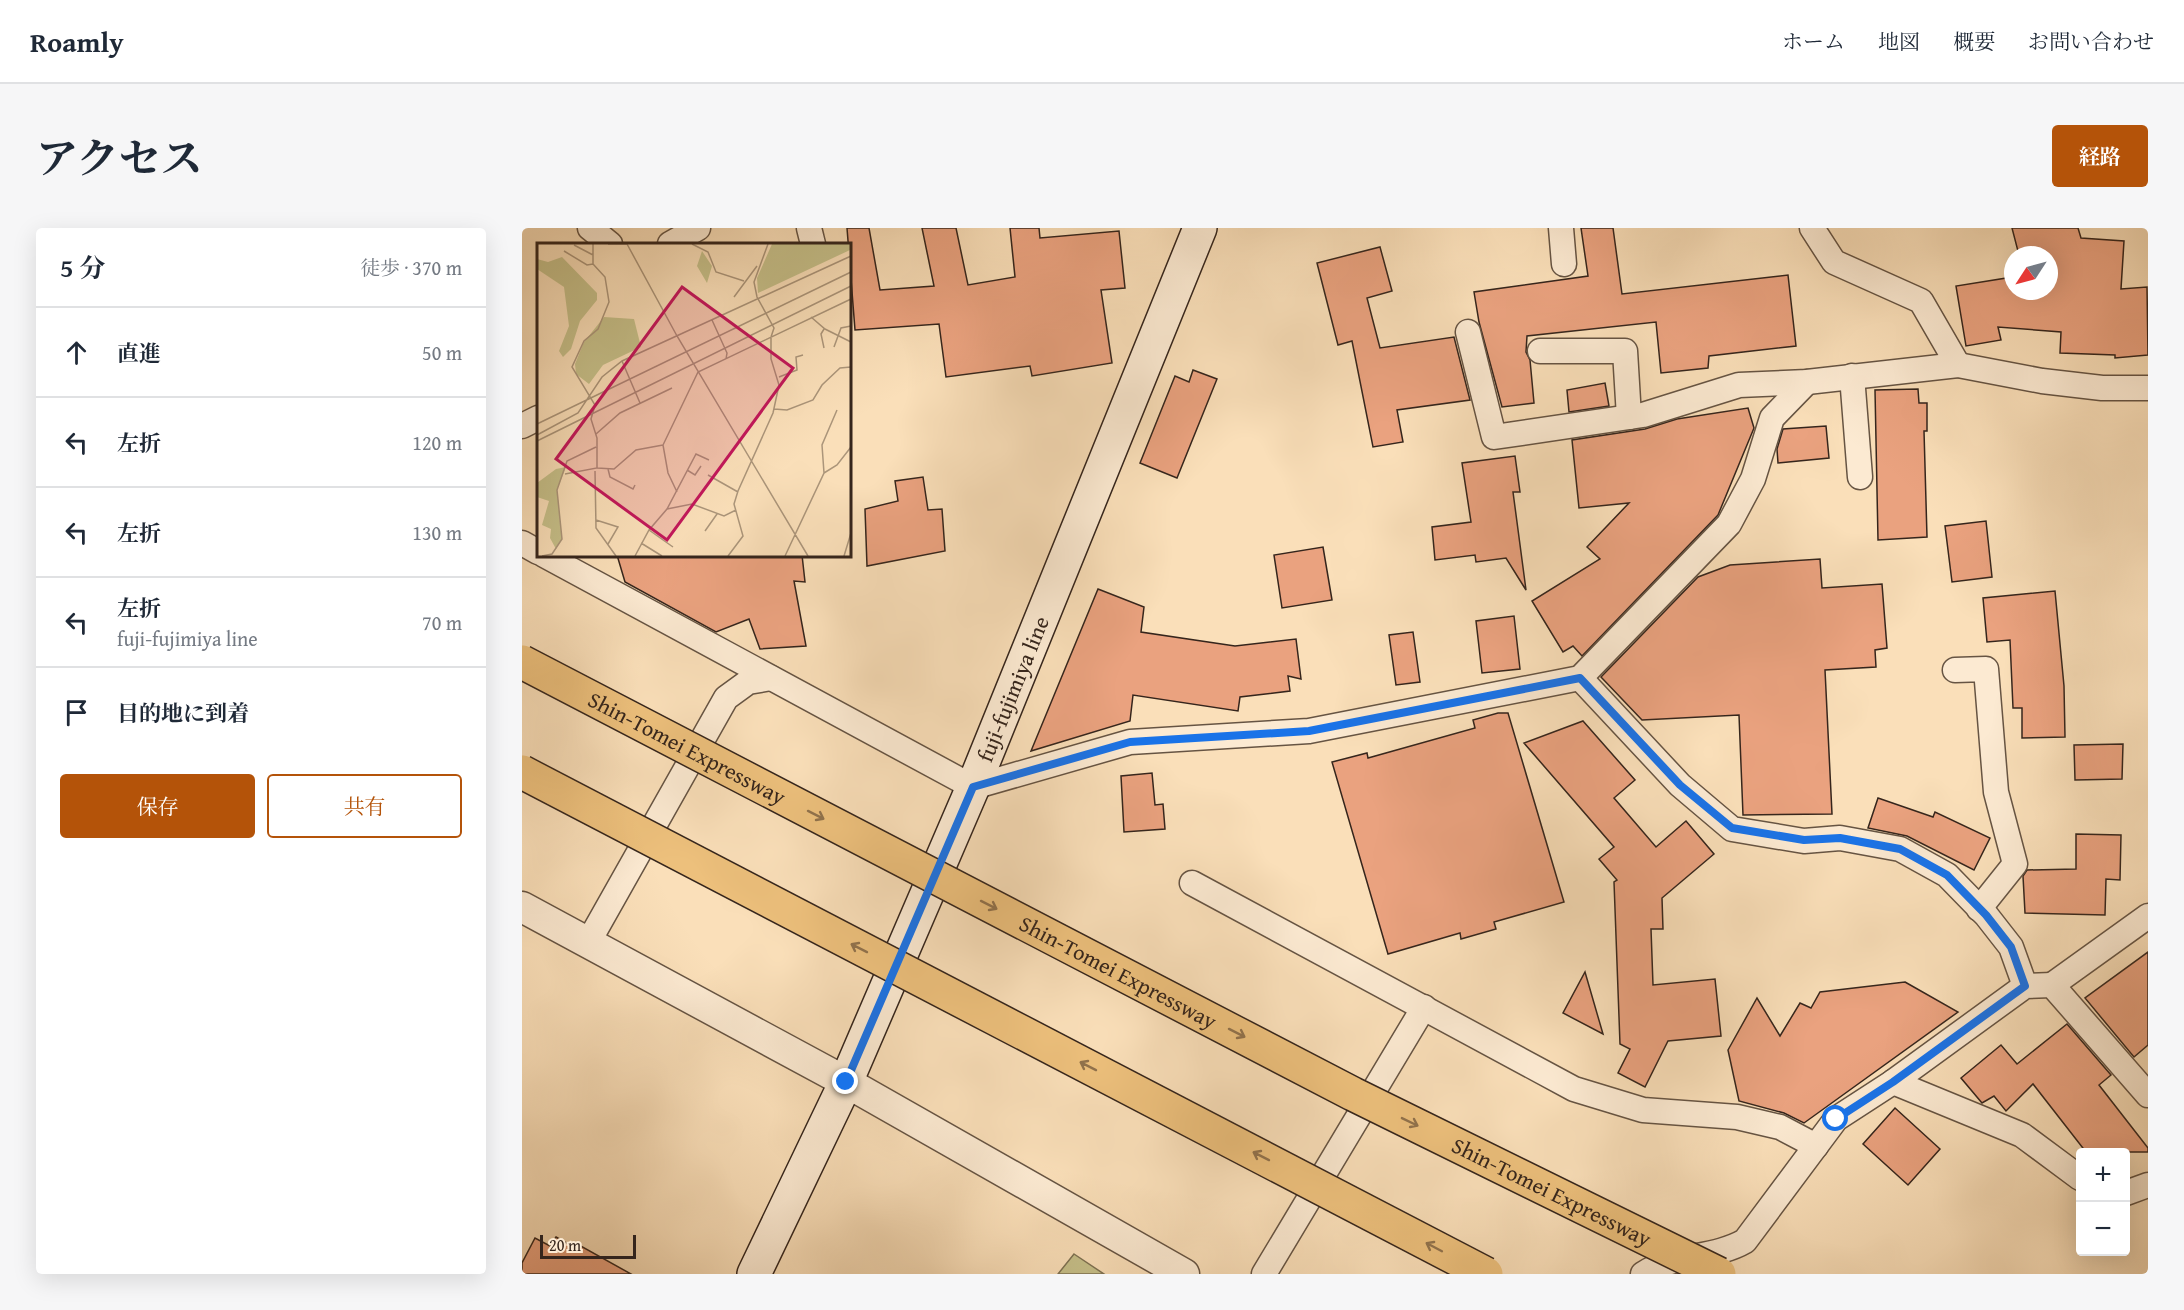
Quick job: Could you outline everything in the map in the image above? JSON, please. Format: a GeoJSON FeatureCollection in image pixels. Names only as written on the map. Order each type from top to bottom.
{"type":"FeatureCollection","features":[{"type":"Feature","properties":{"kind":"highway","name":"Shin-Tomei Expressway"},"geometry":{"type":"LineString","coordinates":[[522,662],[1353,1094],[1719,1274]]}},
{"type":"Feature","properties":{"kind":"highway"},"geometry":{"type":"LineString","coordinates":[[522,772],[1486,1274]]}},
{"type":"Feature","properties":{"kind":"main road","name":"fuji-fujimiya line"},"geometry":{"type":"LineString","coordinates":[[754,1274],[846,1082],[973,787],[1200,228]]}},
{"type":"Feature","properties":{"kind":"street"},"geometry":{"type":"LineString","coordinates":[[590,228],[609,243]]}},
{"type":"Feature","properties":{"kind":"street"},"geometry":{"type":"LineString","coordinates":[[672,243],[698,228]]}},
{"type":"Feature","properties":{"kind":"street"},"geometry":{"type":"LineString","coordinates":[[809,228],[813,243]]}},
{"type":"Feature","properties":{"kind":"street"},"geometry":{"type":"LineString","coordinates":[[1561,228],[1564,264]]}},
{"type":"Feature","properties":{"kind":"street"},"geometry":{"type":"LineString","coordinates":[[1812,228],[1834,262],[1921,301],[1959,365]]}},
{"type":"Feature","properties":{"kind":"street"},"geometry":{"type":"LineString","coordinates":[[1468,332],[1494,437],[1629,417],[1739,385],[1808,382],[1959,365],[2092,387],[2148,388]]}},
{"type":"Feature","properties":{"kind":"street"},"geometry":{"type":"LineString","coordinates":[[1540,351],[1625,351],[1629,417]]}},
{"type":"Feature","properties":{"kind":"street"},"geometry":{"type":"LineString","coordinates":[[1852,376],[1860,477]]}},
{"type":"Feature","properties":{"kind":"street"},"geometry":{"type":"LineString","coordinates":[[546,556],[973,787],[1130,742],[1309,731],[1580,678],[1729,524],[1753,479],[1772,418],[1808,382]]}},
{"type":"Feature","properties":{"kind":"street"},"geometry":{"type":"LineString","coordinates":[[522,426],[537,418]]}},
{"type":"Feature","properties":{"kind":"street"},"geometry":{"type":"LineString","coordinates":[[522,543],[537,551]]}},
{"type":"Feature","properties":{"kind":"street"},"geometry":{"type":"LineString","coordinates":[[1955,670],[1986,669],[1996,792],[2015,864],[1979,909]]}},
{"type":"Feature","properties":{"kind":"street"},"geometry":{"type":"LineString","coordinates":[[589,941],[726,698],[748,682],[771,678]]}},
{"type":"Feature","properties":{"kind":"street"},"geometry":{"type":"LineString","coordinates":[[1580,678],[1680,785],[1732,828],[1804,840],[1840,838],[1900,849],[1947,875],[2011,947],[2025,986]]}},
{"type":"Feature","properties":{"kind":"street"},"geometry":{"type":"LineString","coordinates":[[1192,883],[1574,1089],[1643,1110],[1737,1117],[1780,1127],[1816,1146]]}},
{"type":"Feature","properties":{"kind":"street"},"geometry":{"type":"LineString","coordinates":[[522,907],[589,941],[846,1082],[1184,1274]]}},
{"type":"Feature","properties":{"kind":"street"},"geometry":{"type":"LineString","coordinates":[[1643,1274],[1654,1266],[1731,1249],[1745,1241],[1836,1119],[1893,1082],[2025,986],[2052,985],[2148,916]]}},
{"type":"Feature","properties":{"kind":"street"},"geometry":{"type":"LineString","coordinates":[[2052,985],[2148,1095]]}},
{"type":"Feature","properties":{"kind":"street"},"geometry":{"type":"LineString","coordinates":[[1264,1274],[1424,1007]]}},
{"type":"Feature","properties":{"kind":"street"},"geometry":{"type":"LineString","coordinates":[[1893,1082],[2022,1135],[2076,1175]]}},
{"type":"Feature","properties":{"kind":"street"},"geometry":{"type":"LineString","coordinates":[[2130,1192],[2148,1185]]}},
{"type":"Feature","properties":{"kind":"shaded area"},"geometry":{"type":"Polygon","coordinates":[[[1074,1254],[1104,1274],[1058,1274],[1074,1254]]]}},
{"type":"Feature","properties":{"kind":"building"},"geometry":{"type":"Polygon","coordinates":[[[847,228],[869,228],[880,290],[934,286],[922,228],[956,228],[968,285],[1015,277],[1010,228],[1039,228],[1040,238],[1119,231],[1125,288],[1101,290],[1112,363],[1032,376],[1030,366],[946,377],[939,324],[855,330],[850,243],[847,228]]]}},
{"type":"Feature","properties":{"kind":"building"},"geometry":{"type":"Polygon","coordinates":[[[1581,228],[1613,228],[1622,294],[1788,275],[1796,346],[1709,356],[1708,368],[1661,373],[1656,322],[1527,336],[1526,352],[1530,360],[1534,403],[1502,407],[1479,322],[1474,292],[1588,276],[1581,228]]]}},
{"type":"Feature","properties":{"kind":"building"},"geometry":{"type":"Polygon","coordinates":[[[2012,228],[2078,228],[2081,238],[2124,241],[2121,289],[2147,287],[2148,355],[2115,358],[2115,355],[2060,353],[2061,332],[1998,327],[2001,340],[1966,346],[1956,286],[2004,278],[2004,300],[2058,300],[2058,246],[2017,246],[2012,228]]]}},
{"type":"Feature","properties":{"kind":"building"},"geometry":{"type":"Polygon","coordinates":[[[1380,247],[1392,291],[1367,298],[1380,348],[1454,337],[1470,400],[1397,410],[1403,442],[1373,447],[1352,341],[1338,345],[1317,263],[1380,247]]]}},
{"type":"Feature","properties":{"kind":"building"},"geometry":{"type":"Polygon","coordinates":[[[1193,370],[1217,379],[1177,478],[1140,463],[1175,376],[1189,382],[1193,370]]]}},
{"type":"Feature","properties":{"kind":"building"},"geometry":{"type":"Polygon","coordinates":[[[1605,383],[1609,406],[1569,412],[1567,390],[1605,383]]]}},
{"type":"Feature","properties":{"kind":"building"},"geometry":{"type":"Polygon","coordinates":[[[1918,389],[1919,403],[1927,403],[1927,431],[1924,431],[1927,537],[1878,540],[1875,390],[1918,389]]]}},
{"type":"Feature","properties":{"kind":"building"},"geometry":{"type":"Polygon","coordinates":[[[1748,408],[1754,428],[1718,515],[1582,656],[1573,646],[1563,652],[1532,601],[1600,559],[1587,547],[1629,503],[1579,508],[1572,440],[1645,429],[1677,419],[1748,408]]]}},
{"type":"Feature","properties":{"kind":"building"},"geometry":{"type":"Polygon","coordinates":[[[1826,426],[1829,458],[1778,463],[1777,449],[1783,429],[1826,426]]]}},
{"type":"Feature","properties":{"kind":"building"},"geometry":{"type":"Polygon","coordinates":[[[1515,456],[1520,492],[1513,492],[1526,590],[1506,558],[1476,562],[1475,555],[1435,560],[1432,527],[1471,522],[1462,463],[1515,456]]]}},
{"type":"Feature","properties":{"kind":"building"},"geometry":{"type":"Polygon","coordinates":[[[923,477],[928,510],[942,509],[945,551],[867,566],[865,509],[898,501],[895,481],[923,477]]]}},
{"type":"Feature","properties":{"kind":"building"},"geometry":{"type":"Polygon","coordinates":[[[1986,521],[1992,577],[1952,582],[1945,526],[1986,521]]]}},
{"type":"Feature","properties":{"kind":"building"},"geometry":{"type":"Polygon","coordinates":[[[1323,547],[1332,600],[1282,608],[1274,555],[1323,547]]]}},
{"type":"Feature","properties":{"kind":"building"},"geometry":{"type":"Polygon","coordinates":[[[617,556],[802,556],[805,582],[794,581],[806,646],[760,649],[749,619],[716,632],[625,582],[617,556]]]}},
{"type":"Feature","properties":{"kind":"building"},"geometry":{"type":"Polygon","coordinates":[[[1820,559],[1822,588],[1882,584],[1887,648],[1875,650],[1876,667],[1825,670],[1832,814],[1743,815],[1739,715],[1642,720],[1601,677],[1698,577],[1730,565],[1820,559]]]}},
{"type":"Feature","properties":{"kind":"building"},"geometry":{"type":"Polygon","coordinates":[[[1098,589],[1144,607],[1141,632],[1235,646],[1296,639],[1301,679],[1288,676],[1290,691],[1240,697],[1238,711],[1133,695],[1130,721],[1031,751],[1098,589]]]}},
{"type":"Feature","properties":{"kind":"building"},"geometry":{"type":"Polygon","coordinates":[[[2055,591],[2064,686],[2065,737],[2022,738],[2022,708],[2013,708],[2010,640],[1987,642],[1983,598],[2055,591]]]}},
{"type":"Feature","properties":{"kind":"building"},"geometry":{"type":"Polygon","coordinates":[[[1514,616],[1520,669],[1482,673],[1476,621],[1514,616]]]}},
{"type":"Feature","properties":{"kind":"building"},"geometry":{"type":"Polygon","coordinates":[[[1413,632],[1420,682],[1396,685],[1389,635],[1413,632]]]}},
{"type":"Feature","properties":{"kind":"building"},"geometry":{"type":"Polygon","coordinates":[[[1498,713],[1508,713],[1564,902],[1494,922],[1496,929],[1461,939],[1460,933],[1388,954],[1332,762],[1367,753],[1368,758],[1475,728],[1473,720],[1498,713]]]}},
{"type":"Feature","properties":{"kind":"building"},"geometry":{"type":"Polygon","coordinates":[[[1583,721],[1635,780],[1614,798],[1656,847],[1686,821],[1714,854],[1662,898],[1663,929],[1651,929],[1653,985],[1715,979],[1721,1036],[1668,1041],[1645,1087],[1618,1073],[1630,1049],[1620,1044],[1614,882],[1617,880],[1599,859],[1614,847],[1524,743],[1583,721]]]}},
{"type":"Feature","properties":{"kind":"building"},"geometry":{"type":"Polygon","coordinates":[[[2123,744],[2122,779],[2075,780],[2074,745],[2123,744]]]}},
{"type":"Feature","properties":{"kind":"building"},"geometry":{"type":"Polygon","coordinates":[[[1152,773],[1155,805],[1163,804],[1165,829],[1124,832],[1121,776],[1152,773]]]}},
{"type":"Feature","properties":{"kind":"building"},"geometry":{"type":"Polygon","coordinates":[[[1878,798],[1933,817],[1935,812],[1990,838],[1974,870],[1907,836],[1868,828],[1878,798]]]}},
{"type":"Feature","properties":{"kind":"building"},"geometry":{"type":"Polygon","coordinates":[[[2076,834],[2121,835],[2120,880],[2106,879],[2105,915],[2025,913],[2023,876],[2027,870],[2076,869],[2076,834]]]}},
{"type":"Feature","properties":{"kind":"building"},"geometry":{"type":"Polygon","coordinates":[[[2148,952],[2148,1045],[2134,1057],[2085,998],[2148,952]]]}},
{"type":"Feature","properties":{"kind":"building"},"geometry":{"type":"Polygon","coordinates":[[[1585,972],[1603,1034],[1563,1013],[1585,972]]]}},
{"type":"Feature","properties":{"kind":"building"},"geometry":{"type":"Polygon","coordinates":[[[1905,982],[1958,1012],[1804,1123],[1784,1113],[1739,1101],[1728,1050],[1757,998],[1780,1036],[1800,1003],[1811,1008],[1820,992],[1905,982]]]}},
{"type":"Feature","properties":{"kind":"building"},"geometry":{"type":"Polygon","coordinates":[[[2067,1024],[2111,1075],[2099,1085],[2148,1148],[2148,1152],[2130,1152],[2130,1148],[2083,1148],[2033,1084],[2006,1111],[1994,1096],[1982,1103],[1961,1078],[2001,1045],[2017,1064],[2067,1024]]]}},
{"type":"Feature","properties":{"kind":"building"},"geometry":{"type":"Polygon","coordinates":[[[1895,1108],[1940,1149],[1908,1185],[1863,1144],[1895,1108]]]}},
{"type":"Feature","properties":{"kind":"building"},"geometry":{"type":"Polygon","coordinates":[[[556,1237],[577,1249],[579,1245],[631,1274],[522,1274],[522,1263],[535,1238],[550,1246],[556,1237]]]}},
{"type":"Feature","properties":{"kind":"route"},"geometry":{"type":"LineString","coordinates":[[846,1082],[973,787],[1130,742],[1309,731],[1580,678],[1680,785],[1732,828],[1804,840],[1840,838],[1900,849],[1947,875],[1986,915],[2011,947],[2025,986],[1893,1082],[1836,1119]]}}]}
